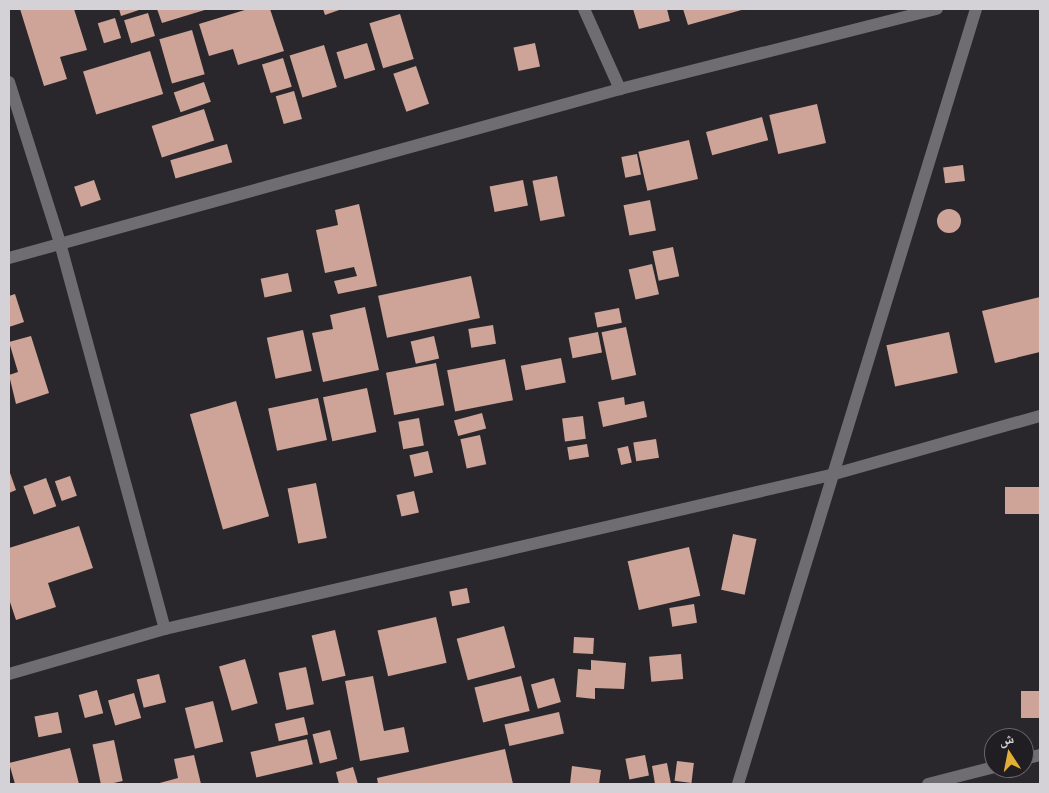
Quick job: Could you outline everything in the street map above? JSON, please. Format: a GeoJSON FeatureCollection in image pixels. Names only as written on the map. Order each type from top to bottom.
{"type":"FeatureCollection","features":[{"type":"Feature","properties":{"kind":"street"},"geometry":{"type":"LineString","coordinates":[[584,9],[620,89]]}},
{"type":"Feature","properties":{"kind":"street"},"geometry":{"type":"LineString","coordinates":[[9,258],[620,89],[936,9]]}},
{"type":"Feature","properties":{"kind":"street"},"geometry":{"type":"LineString","coordinates":[[738,784],[830,475],[976,9]]}},
{"type":"Feature","properties":{"kind":"street"},"geometry":{"type":"LineString","coordinates":[[9,82],[60,243],[165,630]]}},
{"type":"Feature","properties":{"kind":"street"},"geometry":{"type":"LineString","coordinates":[[9,674],[165,630],[830,475],[1040,416]]}},
{"type":"Feature","properties":{"kind":"street"},"geometry":{"type":"LineString","coordinates":[[928,784],[984,770]]}},
{"type":"Feature","properties":{"kind":"building"},"geometry":{"type":"Polygon","coordinates":[[[20,9],[74,9],[87,50],[60,57],[67,79],[44,86],[20,9]]]}},
{"type":"Feature","properties":{"kind":"building"},"geometry":{"type":"Polygon","coordinates":[[[119,9],[142,9],[121,16],[119,9]]]}},
{"type":"Feature","properties":{"kind":"building"},"geometry":{"type":"Polygon","coordinates":[[[157,9],[208,9],[162,23],[157,9]]]}},
{"type":"Feature","properties":{"kind":"building"},"geometry":{"type":"Polygon","coordinates":[[[248,9],[270,9],[284,51],[238,65],[233,49],[209,56],[199,24],[248,9]]]}},
{"type":"Feature","properties":{"kind":"building"},"geometry":{"type":"Polygon","coordinates":[[[323,9],[342,9],[325,15],[323,9]]]}},
{"type":"Feature","properties":{"kind":"building"},"geometry":{"type":"Polygon","coordinates":[[[633,9],[667,9],[670,21],[639,29],[633,9]]]}},
{"type":"Feature","properties":{"kind":"building"},"geometry":{"type":"Polygon","coordinates":[[[683,9],[745,9],[688,25],[683,9]]]}},
{"type":"Feature","properties":{"kind":"building"},"geometry":{"type":"Polygon","coordinates":[[[148,13],[155,36],[131,43],[124,20],[148,13]]]}},
{"type":"Feature","properties":{"kind":"building"},"geometry":{"type":"Polygon","coordinates":[[[400,14],[414,59],[383,68],[369,23],[400,14]]]}},
{"type":"Feature","properties":{"kind":"building"},"geometry":{"type":"Polygon","coordinates":[[[115,18],[121,38],[104,43],[98,23],[115,18]]]}},
{"type":"Feature","properties":{"kind":"building"},"geometry":{"type":"Polygon","coordinates":[[[192,30],[205,74],[172,84],[159,39],[192,30]]]}},
{"type":"Feature","properties":{"kind":"building"},"geometry":{"type":"Polygon","coordinates":[[[367,43],[375,70],[345,79],[336,52],[367,43]]]}},
{"type":"Feature","properties":{"kind":"building"},"geometry":{"type":"Polygon","coordinates":[[[535,43],[540,66],[518,71],[513,48],[535,43]]]}},
{"type":"Feature","properties":{"kind":"building"},"geometry":{"type":"Polygon","coordinates":[[[324,45],[337,87],[302,98],[290,56],[324,45]]]}},
{"type":"Feature","properties":{"kind":"building"},"geometry":{"type":"Polygon","coordinates":[[[150,51],[163,94],[96,114],[83,71],[150,51]]]}},
{"type":"Feature","properties":{"kind":"building"},"geometry":{"type":"Polygon","coordinates":[[[283,58],[292,87],[271,93],[262,64],[283,58]]]}},
{"type":"Feature","properties":{"kind":"building"},"geometry":{"type":"Polygon","coordinates":[[[416,66],[429,104],[406,112],[393,74],[416,66]]]}},
{"type":"Feature","properties":{"kind":"building"},"geometry":{"type":"Polygon","coordinates":[[[204,82],[211,102],[181,112],[174,92],[204,82]]]}},
{"type":"Feature","properties":{"kind":"building"},"geometry":{"type":"Polygon","coordinates":[[[294,91],[302,119],[284,124],[276,96],[294,91]]]}},
{"type":"Feature","properties":{"kind":"building"},"geometry":{"type":"Polygon","coordinates":[[[817,104],[826,143],[778,154],[769,115],[817,104]]]}},
{"type":"Feature","properties":{"kind":"building"},"geometry":{"type":"Polygon","coordinates":[[[204,109],[214,140],[162,157],[152,126],[204,109]]]}},
{"type":"Feature","properties":{"kind":"building"},"geometry":{"type":"Polygon","coordinates":[[[762,117],[768,140],[712,155],[706,132],[762,117]]]}},
{"type":"Feature","properties":{"kind":"building"},"geometry":{"type":"Polygon","coordinates":[[[689,140],[698,179],[647,191],[638,152],[689,140]]]}},
{"type":"Feature","properties":{"kind":"building"},"geometry":{"type":"Polygon","coordinates":[[[227,144],[232,162],[176,179],[170,160],[227,144]]]}},
{"type":"Feature","properties":{"kind":"building"},"geometry":{"type":"Polygon","coordinates":[[[637,154],[641,175],[625,178],[621,157],[637,154]]]}},
{"type":"Feature","properties":{"kind":"building"},"geometry":{"type":"Polygon","coordinates":[[[963,165],[965,181],[945,183],[943,167],[963,165]]]}},
{"type":"Feature","properties":{"kind":"building"},"geometry":{"type":"Polygon","coordinates":[[[557,176],[565,216],[540,221],[532,181],[557,176]]]}},
{"type":"Feature","properties":{"kind":"building"},"geometry":{"type":"Polygon","coordinates":[[[94,180],[101,200],[81,207],[74,187],[94,180]]]}},
{"type":"Feature","properties":{"kind":"building"},"geometry":{"type":"Polygon","coordinates":[[[523,180],[528,206],[495,212],[490,186],[523,180]]]}},
{"type":"Feature","properties":{"kind":"building"},"geometry":{"type":"Polygon","coordinates":[[[650,200],[656,230],[629,236],[623,205],[650,200]]]}},
{"type":"Feature","properties":{"kind":"building"},"geometry":{"type":"Polygon","coordinates":[[[359,204],[377,286],[338,294],[334,281],[357,276],[354,267],[325,273],[316,230],[338,225],[335,210],[359,204]]]}},
{"type":"Feature","properties":{"kind":"building"},"geometry":{"type":"Polygon","coordinates":[[[949,209],[958,212],[961,221],[958,230],[949,233],[940,230],[937,221],[940,212],[949,209]]]}},
{"type":"Feature","properties":{"kind":"building"},"geometry":{"type":"Polygon","coordinates":[[[673,247],[679,276],[659,281],[652,251],[673,247]]]}},
{"type":"Feature","properties":{"kind":"building"},"geometry":{"type":"Polygon","coordinates":[[[652,264],[659,294],[636,300],[629,269],[652,264]]]}},
{"type":"Feature","properties":{"kind":"building"},"geometry":{"type":"Polygon","coordinates":[[[288,273],[292,292],[265,297],[261,279],[288,273]]]}},
{"type":"Feature","properties":{"kind":"building"},"geometry":{"type":"Polygon","coordinates":[[[471,276],[480,318],[387,338],[378,296],[471,276]]]}},
{"type":"Feature","properties":{"kind":"building"},"geometry":{"type":"Polygon","coordinates":[[[15,294],[24,322],[9,327],[9,296],[15,294]]]}},
{"type":"Feature","properties":{"kind":"building"},"geometry":{"type":"Polygon","coordinates":[[[1040,297],[1040,352],[995,363],[982,311],[1040,297]]]}},
{"type":"Feature","properties":{"kind":"building"},"geometry":{"type":"Polygon","coordinates":[[[365,307],[379,370],[323,382],[312,333],[333,329],[330,315],[365,307]]]}},
{"type":"Feature","properties":{"kind":"building"},"geometry":{"type":"Polygon","coordinates":[[[619,308],[622,323],[597,327],[594,313],[619,308]]]}},
{"type":"Feature","properties":{"kind":"building"},"geometry":{"type":"Polygon","coordinates":[[[493,325],[496,344],[471,348],[468,329],[493,325]]]}},
{"type":"Feature","properties":{"kind":"building"},"geometry":{"type":"Polygon","coordinates":[[[626,327],[636,375],[612,380],[602,332],[626,327]]]}},
{"type":"Feature","properties":{"kind":"building"},"geometry":{"type":"Polygon","coordinates":[[[303,330],[312,371],[276,379],[267,338],[303,330]]]}},
{"type":"Feature","properties":{"kind":"building"},"geometry":{"type":"Polygon","coordinates":[[[598,332],[602,353],[573,358],[569,338],[598,332]]]}},
{"type":"Feature","properties":{"kind":"building"},"geometry":{"type":"Polygon","coordinates":[[[949,332],[958,373],[895,386],[886,345],[949,332]]]}},
{"type":"Feature","properties":{"kind":"building"},"geometry":{"type":"Polygon","coordinates":[[[31,336],[49,393],[16,404],[9,375],[18,372],[9,342],[31,336]]]}},
{"type":"Feature","properties":{"kind":"building"},"geometry":{"type":"Polygon","coordinates":[[[434,336],[439,358],[416,364],[411,341],[434,336]]]}},
{"type":"Feature","properties":{"kind":"building"},"geometry":{"type":"Polygon","coordinates":[[[561,358],[566,383],[526,390],[521,366],[561,358]]]}},
{"type":"Feature","properties":{"kind":"building"},"geometry":{"type":"Polygon","coordinates":[[[505,359],[513,400],[455,411],[447,370],[505,359]]]}},
{"type":"Feature","properties":{"kind":"building"},"geometry":{"type":"Polygon","coordinates":[[[436,363],[444,405],[394,415],[386,373],[436,363]]]}},
{"type":"Feature","properties":{"kind":"building"},"geometry":{"type":"Polygon","coordinates":[[[367,388],[376,432],[332,441],[323,397],[367,388]]]}},
{"type":"Feature","properties":{"kind":"building"},"geometry":{"type":"Polygon","coordinates":[[[624,397],[625,405],[644,401],[647,417],[603,427],[598,402],[624,397]]]}},
{"type":"Feature","properties":{"kind":"building"},"geometry":{"type":"Polygon","coordinates":[[[318,398],[327,440],[277,451],[268,409],[318,398]]]}},
{"type":"Feature","properties":{"kind":"building"},"geometry":{"type":"Polygon","coordinates":[[[236,401],[269,516],[223,530],[190,414],[236,401]]]}},
{"type":"Feature","properties":{"kind":"building"},"geometry":{"type":"Polygon","coordinates":[[[482,413],[486,428],[458,436],[454,421],[482,413]]]}},
{"type":"Feature","properties":{"kind":"building"},"geometry":{"type":"Polygon","coordinates":[[[583,416],[586,439],[565,441],[562,419],[583,416]]]}},
{"type":"Feature","properties":{"kind":"building"},"geometry":{"type":"Polygon","coordinates":[[[419,418],[424,446],[403,449],[398,422],[419,418]]]}},
{"type":"Feature","properties":{"kind":"building"},"geometry":{"type":"Polygon","coordinates":[[[480,435],[486,464],[467,469],[460,439],[480,435]]]}},
{"type":"Feature","properties":{"kind":"building"},"geometry":{"type":"Polygon","coordinates":[[[656,439],[659,458],[636,461],[633,443],[656,439]]]}},
{"type":"Feature","properties":{"kind":"building"},"geometry":{"type":"Polygon","coordinates":[[[587,444],[589,457],[569,460],[567,447],[587,444]]]}},
{"type":"Feature","properties":{"kind":"building"},"geometry":{"type":"Polygon","coordinates":[[[628,446],[632,463],[621,465],[617,448],[628,446]]]}},
{"type":"Feature","properties":{"kind":"building"},"geometry":{"type":"Polygon","coordinates":[[[428,451],[433,472],[414,477],[409,455],[428,451]]]}},
{"type":"Feature","properties":{"kind":"building"},"geometry":{"type":"Polygon","coordinates":[[[9,470],[16,490],[9,493],[9,470]]]}},
{"type":"Feature","properties":{"kind":"building"},"geometry":{"type":"Polygon","coordinates":[[[70,476],[77,496],[62,501],[55,481],[70,476]]]}},
{"type":"Feature","properties":{"kind":"building"},"geometry":{"type":"Polygon","coordinates":[[[46,478],[56,506],[34,514],[23,486],[46,478]]]}},
{"type":"Feature","properties":{"kind":"building"},"geometry":{"type":"Polygon","coordinates":[[[316,483],[327,538],[298,544],[288,489],[316,483]]]}},
{"type":"Feature","properties":{"kind":"building"},"geometry":{"type":"Polygon","coordinates":[[[1005,487],[1040,487],[1040,514],[1005,514],[1005,487]]]}},
{"type":"Feature","properties":{"kind":"building"},"geometry":{"type":"Polygon","coordinates":[[[414,491],[419,512],[401,516],[396,495],[414,491]]]}},
{"type":"Feature","properties":{"kind":"building"},"geometry":{"type":"Polygon","coordinates":[[[79,526],[93,568],[48,583],[56,607],[16,620],[9,599],[9,548],[79,526]]]}},
{"type":"Feature","properties":{"kind":"building"},"geometry":{"type":"Polygon","coordinates":[[[733,534],[756,539],[745,595],[721,590],[733,534]]]}},
{"type":"Feature","properties":{"kind":"building"},"geometry":{"type":"Polygon","coordinates":[[[689,547],[700,596],[639,610],[628,561],[689,547]]]}},
{"type":"Feature","properties":{"kind":"building"},"geometry":{"type":"Polygon","coordinates":[[[467,588],[470,603],[452,606],[449,591],[467,588]]]}},
{"type":"Feature","properties":{"kind":"building"},"geometry":{"type":"Polygon","coordinates":[[[694,604],[697,623],[672,627],[669,608],[694,604]]]}},
{"type":"Feature","properties":{"kind":"building"},"geometry":{"type":"Polygon","coordinates":[[[436,617],[447,663],[388,676],[378,630],[436,617]]]}},
{"type":"Feature","properties":{"kind":"building"},"geometry":{"type":"Polygon","coordinates":[[[504,626],[515,668],[468,680],[457,639],[504,626]]]}},
{"type":"Feature","properties":{"kind":"building"},"geometry":{"type":"Polygon","coordinates":[[[335,630],[346,676],[322,681],[312,635],[335,630]]]}},
{"type":"Feature","properties":{"kind":"building"},"geometry":{"type":"Polygon","coordinates":[[[574,637],[594,638],[593,654],[573,653],[574,637]]]}},
{"type":"Feature","properties":{"kind":"building"},"geometry":{"type":"Polygon","coordinates":[[[681,654],[683,679],[651,682],[649,657],[681,654]]]}},
{"type":"Feature","properties":{"kind":"building"},"geometry":{"type":"Polygon","coordinates":[[[245,659],[258,703],[232,711],[219,666],[245,659]]]}},
{"type":"Feature","properties":{"kind":"building"},"geometry":{"type":"Polygon","coordinates":[[[591,660],[626,663],[624,689],[595,688],[595,699],[576,697],[578,669],[591,670],[591,660]]]}},
{"type":"Feature","properties":{"kind":"building"},"geometry":{"type":"Polygon","coordinates":[[[306,667],[314,704],[287,710],[279,673],[306,667]]]}},
{"type":"Feature","properties":{"kind":"building"},"geometry":{"type":"Polygon","coordinates":[[[159,674],[166,702],[144,708],[137,680],[159,674]]]}},
{"type":"Feature","properties":{"kind":"building"},"geometry":{"type":"Polygon","coordinates":[[[373,676],[384,731],[404,727],[409,752],[360,761],[345,681],[373,676]]]}},
{"type":"Feature","properties":{"kind":"building"},"geometry":{"type":"Polygon","coordinates":[[[521,676],[530,711],[483,723],[474,688],[521,676]]]}},
{"type":"Feature","properties":{"kind":"building"},"geometry":{"type":"Polygon","coordinates":[[[554,678],[561,702],[538,709],[531,685],[554,678]]]}},
{"type":"Feature","properties":{"kind":"building"},"geometry":{"type":"Polygon","coordinates":[[[97,690],[103,713],[85,718],[79,695],[97,690]]]}},
{"type":"Feature","properties":{"kind":"building"},"geometry":{"type":"Polygon","coordinates":[[[1021,691],[1040,691],[1040,718],[1021,718],[1021,691]]]}},
{"type":"Feature","properties":{"kind":"building"},"geometry":{"type":"Polygon","coordinates":[[[134,693],[141,718],[115,725],[108,700],[134,693]]]}},
{"type":"Feature","properties":{"kind":"building"},"geometry":{"type":"Polygon","coordinates":[[[213,701],[223,742],[195,749],[185,708],[213,701]]]}},
{"type":"Feature","properties":{"kind":"building"},"geometry":{"type":"Polygon","coordinates":[[[58,712],[62,733],[38,737],[34,717],[58,712]]]}},
{"type":"Feature","properties":{"kind":"building"},"geometry":{"type":"Polygon","coordinates":[[[559,712],[564,733],[509,746],[504,725],[559,712]]]}},
{"type":"Feature","properties":{"kind":"building"},"geometry":{"type":"Polygon","coordinates":[[[304,717],[308,735],[279,741],[275,724],[304,717]]]}},
{"type":"Feature","properties":{"kind":"building"},"geometry":{"type":"Polygon","coordinates":[[[330,730],[337,759],[320,763],[313,734],[330,730]]]}},
{"type":"Feature","properties":{"kind":"building"},"geometry":{"type":"Polygon","coordinates":[[[307,739],[313,764],[256,777],[250,752],[307,739]]]}},
{"type":"Feature","properties":{"kind":"building"},"geometry":{"type":"Polygon","coordinates":[[[114,740],[123,781],[101,784],[92,745],[114,740]]]}},
{"type":"Feature","properties":{"kind":"building"},"geometry":{"type":"Polygon","coordinates":[[[70,748],[79,784],[15,784],[9,763],[70,748]]]}},
{"type":"Feature","properties":{"kind":"building"},"geometry":{"type":"Polygon","coordinates":[[[505,749],[513,784],[378,784],[377,778],[505,749]]]}},
{"type":"Feature","properties":{"kind":"building"},"geometry":{"type":"Polygon","coordinates":[[[194,755],[201,784],[156,784],[178,778],[174,759],[194,755]]]}},
{"type":"Feature","properties":{"kind":"building"},"geometry":{"type":"Polygon","coordinates":[[[645,755],[649,776],[629,779],[625,759],[645,755]]]}},
{"type":"Feature","properties":{"kind":"building"},"geometry":{"type":"Polygon","coordinates":[[[677,761],[694,763],[691,783],[675,781],[677,761]]]}},
{"type":"Feature","properties":{"kind":"building"},"geometry":{"type":"Polygon","coordinates":[[[667,763],[671,784],[655,784],[652,766],[667,763]]]}},
{"type":"Feature","properties":{"kind":"building"},"geometry":{"type":"Polygon","coordinates":[[[572,766],[601,770],[599,784],[570,784],[572,766]]]}},
{"type":"Feature","properties":{"kind":"building"},"geometry":{"type":"Polygon","coordinates":[[[353,767],[358,784],[339,784],[336,772],[353,767]]]}}]}
